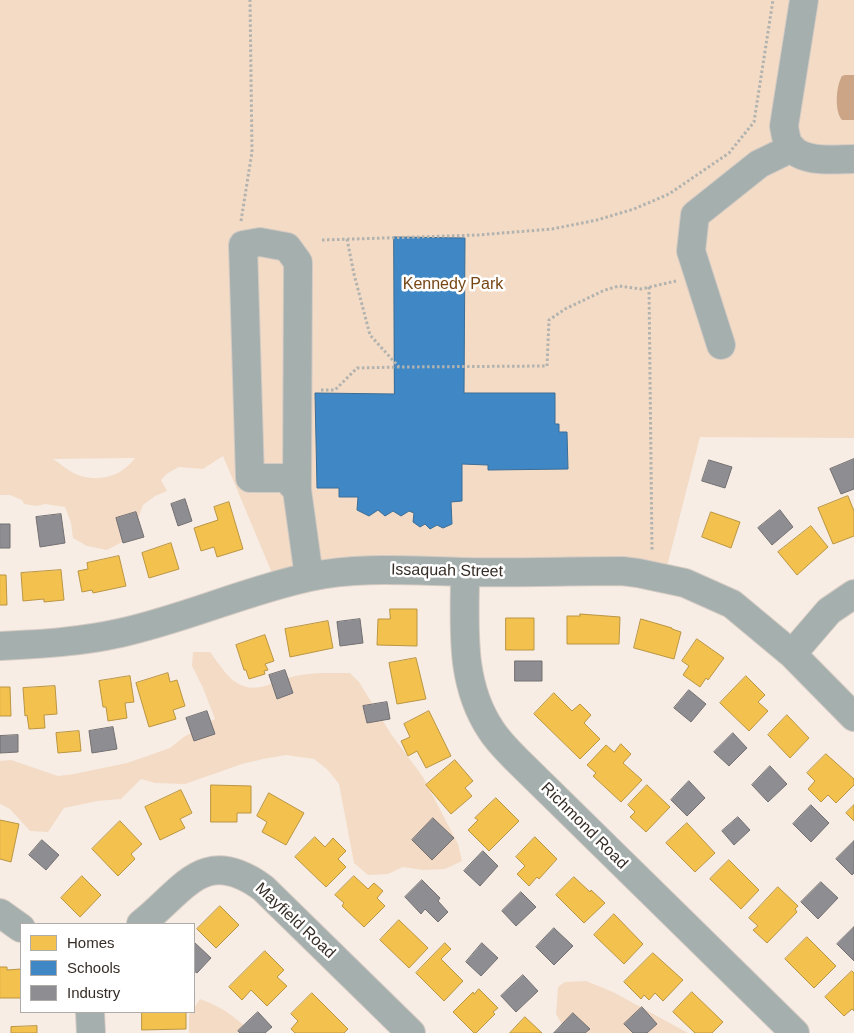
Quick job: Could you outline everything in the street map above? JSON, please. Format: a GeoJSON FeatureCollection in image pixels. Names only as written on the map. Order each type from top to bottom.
{"type":"FeatureCollection","features":[{"type":"Feature","properties":{"kind":"street"},"geometry":{"type":"LineString","coordinates":[[804,0],[784,126],[788,144],[799,155],[854,159]]}},
{"type":"Feature","properties":{"kind":"street"},"geometry":{"type":"LineString","coordinates":[[721,345],[691,251],[695,215],[758,164],[792,148]]}},
{"type":"Feature","properties":{"kind":"street"},"geometry":{"type":"LineString","coordinates":[[297,490],[286,478],[250,478],[243,245],[260,242],[287,247],[298,262],[297,490],[309,577]]}},
{"type":"Feature","properties":{"kind":"street","name":"Issaquah Street"},"geometry":{"type":"LineString","coordinates":[[0,646],[72,642],[121,633],[309,577],[340,572],[378,570],[638,572],[685,583],[732,604],[792,654],[854,717]]}},
{"type":"Feature","properties":{"kind":"street","name":"Richmond Road"},"geometry":{"type":"LineString","coordinates":[[465,572],[466,657],[468,672],[478,704],[491,730],[517,760],[795,1033]]}},
{"type":"Feature","properties":{"kind":"street"},"geometry":{"type":"LineString","coordinates":[[792,654],[829,611],[854,594]]}},
{"type":"Feature","properties":{"kind":"street","name":"Mayfield Road"},"geometry":{"type":"LineString","coordinates":[[142,923],[169,898],[200,874],[220,869],[232,871],[248,878],[263,888],[411,1033]]}},
{"type":"Feature","properties":{"kind":"street"},"geometry":{"type":"LineString","coordinates":[[0,913],[20,927]]}},
{"type":"Feature","properties":{"kind":"street"},"geometry":{"type":"LineString","coordinates":[[90,1013],[91,1033]]}},
{"type":"Feature","properties":{"kind":"path"},"geometry":{"type":"LineString","coordinates":[[243,245],[240,229],[252,152],[250,0]]}},
{"type":"Feature","properties":{"kind":"path"},"geometry":{"type":"LineString","coordinates":[[322,240],[478,235],[552,229],[597,220],[634,209],[669,194],[729,154],[754,122],[772,0]]}},
{"type":"Feature","properties":{"kind":"path"},"geometry":{"type":"LineString","coordinates":[[347,239],[370,335],[399,368]]}},
{"type":"Feature","properties":{"kind":"path"},"geometry":{"type":"LineString","coordinates":[[338,385],[357,368],[547,366],[549,320],[565,310],[605,290],[619,286],[642,289],[699,277]]}},
{"type":"Feature","properties":{"kind":"path"},"geometry":{"type":"LineString","coordinates":[[649,287],[652,550]]}},
{"type":"Feature","properties":{"kind":"green space","name":"Kennedy Park"},"geometry":{"type":"Polygon","coordinates":[[[0,0],[854,0],[854,438],[700,437],[664,578],[277,585],[223,456],[203,469],[179,467],[168,473],[161,480],[167,491],[155,496],[143,505],[134,529],[122,542],[107,550],[87,546],[73,538],[71,523],[65,507],[45,504],[37,506],[24,504],[22,500],[10,495],[0,495],[0,0]],[[135,458],[53,459],[74,473],[89,478],[111,476],[130,464],[135,458]]]}},
{"type":"Feature","properties":{"kind":"green space"},"geometry":{"type":"Polygon","coordinates":[[[193,652],[210,652],[232,680],[246,687],[265,686],[302,675],[350,673],[359,682],[391,734],[423,777],[458,844],[462,861],[445,869],[423,870],[403,867],[388,874],[368,875],[354,863],[339,784],[328,770],[314,759],[286,755],[242,764],[185,784],[155,783],[141,779],[121,799],[97,801],[64,808],[48,832],[30,831],[10,809],[0,804],[0,761],[11,760],[58,776],[74,774],[127,763],[170,748],[184,737],[215,719],[192,666],[193,652]]]}},
{"type":"Feature","properties":{"kind":"green space"},"geometry":{"type":"Polygon","coordinates":[[[586,981],[613,992],[688,1033],[567,1033],[556,1014],[558,987],[565,982],[586,981]]]}},
{"type":"Feature","properties":{"kind":"green space"},"geometry":{"type":"Polygon","coordinates":[[[200,999],[216,1006],[240,1022],[252,1033],[189,1033],[189,1015],[195,1013],[195,1006],[200,999]]]}},
{"type":"Feature","properties":{"kind":"shaded area"},"geometry":{"type":"Polygon","coordinates":[[[854,75],[854,120],[842,120],[838,111],[838,86],[842,76],[854,75]]]}},
{"type":"Feature","properties":{"kind":"building: Homes"},"geometry":{"type":"Polygon","coordinates":[[[848,496],[854,511],[854,536],[833,544],[818,508],[848,496]]]}},
{"type":"Feature","properties":{"kind":"building: Homes"},"geometry":{"type":"Polygon","coordinates":[[[229,502],[243,549],[217,557],[214,547],[201,551],[194,528],[218,520],[214,507],[229,502]]]}},
{"type":"Feature","properties":{"kind":"building: Homes"},"geometry":{"type":"Polygon","coordinates":[[[711,512],[740,522],[731,548],[702,537],[711,512]]]}},
{"type":"Feature","properties":{"kind":"building: Homes"},"geometry":{"type":"Polygon","coordinates":[[[811,526],[828,547],[797,575],[778,552],[811,526]]]}},
{"type":"Feature","properties":{"kind":"building: Homes"},"geometry":{"type":"Polygon","coordinates":[[[171,543],[179,569],[149,578],[142,553],[171,543]]]}},
{"type":"Feature","properties":{"kind":"building: Homes"},"geometry":{"type":"Polygon","coordinates":[[[119,556],[126,586],[93,593],[92,590],[82,592],[78,571],[88,569],[87,563],[119,556]]]}},
{"type":"Feature","properties":{"kind":"building: Homes"},"geometry":{"type":"Polygon","coordinates":[[[61,570],[64,600],[44,602],[44,599],[23,601],[21,573],[61,570]]]}},
{"type":"Feature","properties":{"kind":"building: Homes"},"geometry":{"type":"Polygon","coordinates":[[[0,575],[6,575],[7,605],[0,605],[0,575]]]}},
{"type":"Feature","properties":{"kind":"building: Homes"},"geometry":{"type":"Polygon","coordinates":[[[390,609],[417,609],[417,646],[377,645],[378,619],[390,619],[390,609]]]}},
{"type":"Feature","properties":{"kind":"building: Homes"},"geometry":{"type":"Polygon","coordinates":[[[580,614],[620,617],[619,644],[567,644],[567,616],[580,616],[580,614]]]}},
{"type":"Feature","properties":{"kind":"building: Homes"},"geometry":{"type":"Polygon","coordinates":[[[506,618],[534,618],[534,650],[506,650],[506,618]]]}},
{"type":"Feature","properties":{"kind":"building: Homes"},"geometry":{"type":"Polygon","coordinates":[[[641,619],[681,632],[674,659],[634,648],[641,619]]]}},
{"type":"Feature","properties":{"kind":"building: Homes"},"geometry":{"type":"Polygon","coordinates":[[[328,621],[333,648],[290,657],[285,629],[328,621]]]}},
{"type":"Feature","properties":{"kind":"building: Homes"},"geometry":{"type":"Polygon","coordinates":[[[265,635],[274,661],[265,664],[268,670],[264,671],[265,674],[249,679],[236,645],[265,635]]]}},
{"type":"Feature","properties":{"kind":"building: Homes"},"geometry":{"type":"Polygon","coordinates":[[[697,639],[724,658],[708,680],[706,678],[700,687],[683,675],[689,666],[682,661],[697,639]]]}},
{"type":"Feature","properties":{"kind":"building: Homes"},"geometry":{"type":"Polygon","coordinates":[[[416,658],[426,699],[397,704],[389,663],[416,658]]]}},
{"type":"Feature","properties":{"kind":"building: Homes"},"geometry":{"type":"Polygon","coordinates":[[[168,673],[170,682],[177,680],[185,706],[173,710],[176,719],[149,727],[136,683],[168,673]]]}},
{"type":"Feature","properties":{"kind":"building: Homes"},"geometry":{"type":"Polygon","coordinates":[[[130,676],[134,702],[125,703],[127,718],[108,721],[106,707],[103,707],[99,681],[130,676]]]}},
{"type":"Feature","properties":{"kind":"building: Homes"},"geometry":{"type":"Polygon","coordinates":[[[746,676],[765,695],[758,702],[768,711],[749,731],[720,703],[746,676]]]}},
{"type":"Feature","properties":{"kind":"building: Homes"},"geometry":{"type":"Polygon","coordinates":[[[55,686],[57,714],[44,715],[45,728],[29,729],[27,715],[25,716],[23,688],[55,686]]]}},
{"type":"Feature","properties":{"kind":"building: Homes"},"geometry":{"type":"Polygon","coordinates":[[[0,687],[10,687],[11,716],[0,716],[0,687]]]}},
{"type":"Feature","properties":{"kind":"building: Homes"},"geometry":{"type":"Polygon","coordinates":[[[554,693],[572,711],[580,704],[591,715],[584,723],[600,739],[580,759],[534,714],[554,693]]]}},
{"type":"Feature","properties":{"kind":"building: Homes"},"geometry":{"type":"Polygon","coordinates":[[[429,711],[451,756],[426,768],[417,751],[408,756],[401,741],[410,737],[404,724],[429,711]]]}},
{"type":"Feature","properties":{"kind":"building: Homes"},"geometry":{"type":"Polygon","coordinates":[[[787,715],[809,738],[790,758],[768,735],[787,715]]]}},
{"type":"Feature","properties":{"kind":"building: Homes"},"geometry":{"type":"Polygon","coordinates":[[[79,731],[81,751],[58,753],[56,733],[79,731]]]}},
{"type":"Feature","properties":{"kind":"building: Homes"},"geometry":{"type":"Polygon","coordinates":[[[621,744],[631,754],[623,763],[642,780],[621,802],[593,776],[596,773],[587,765],[606,745],[614,752],[621,744]]]}},
{"type":"Feature","properties":{"kind":"building: Homes"},"geometry":{"type":"Polygon","coordinates":[[[826,754],[854,779],[854,785],[836,803],[828,795],[821,802],[808,789],[815,781],[807,773],[826,754]]]}},
{"type":"Feature","properties":{"kind":"building: Homes"},"geometry":{"type":"Polygon","coordinates":[[[455,760],[473,781],[465,788],[472,796],[451,814],[426,785],[455,760]]]}},
{"type":"Feature","properties":{"kind":"building: Homes"},"geometry":{"type":"Polygon","coordinates":[[[211,785],[251,786],[251,813],[237,813],[237,822],[211,822],[211,785]]]}},
{"type":"Feature","properties":{"kind":"building: Homes"},"geometry":{"type":"Polygon","coordinates":[[[647,785],[670,807],[646,832],[630,817],[635,812],[628,805],[647,785]]]}},
{"type":"Feature","properties":{"kind":"building: Homes"},"geometry":{"type":"Polygon","coordinates":[[[181,790],[192,813],[180,819],[185,828],[160,840],[145,807],[181,790]]]}},
{"type":"Feature","properties":{"kind":"building: Homes"},"geometry":{"type":"Polygon","coordinates":[[[269,793],[304,813],[286,845],[262,832],[267,822],[257,816],[269,793]]]}},
{"type":"Feature","properties":{"kind":"building: Homes"},"geometry":{"type":"Polygon","coordinates":[[[496,798],[519,821],[489,851],[468,830],[478,820],[475,818],[496,798]]]}},
{"type":"Feature","properties":{"kind":"building: Homes"},"geometry":{"type":"Polygon","coordinates":[[[854,805],[854,821],[846,813],[854,805]]]}},
{"type":"Feature","properties":{"kind":"building: Homes"},"geometry":{"type":"Polygon","coordinates":[[[0,820],[19,824],[11,862],[0,859],[0,820]]]}},
{"type":"Feature","properties":{"kind":"building: Homes"},"geometry":{"type":"Polygon","coordinates":[[[120,821],[142,844],[131,854],[135,859],[118,876],[92,849],[120,821]]]}},
{"type":"Feature","properties":{"kind":"building: Homes"},"geometry":{"type":"Polygon","coordinates":[[[687,823],[715,853],[695,872],[666,843],[687,823]]]}},
{"type":"Feature","properties":{"kind":"building: Homes"},"geometry":{"type":"Polygon","coordinates":[[[315,837],[325,847],[333,838],[346,851],[338,859],[346,867],[326,887],[295,857],[315,837]]]}},
{"type":"Feature","properties":{"kind":"building: Homes"},"geometry":{"type":"Polygon","coordinates":[[[535,837],[557,859],[539,879],[537,877],[529,886],[517,874],[525,866],[516,857],[535,837]]]}},
{"type":"Feature","properties":{"kind":"building: Homes"},"geometry":{"type":"Polygon","coordinates":[[[729,860],[759,890],[741,909],[710,879],[729,860]]]}},
{"type":"Feature","properties":{"kind":"building: Homes"},"geometry":{"type":"Polygon","coordinates":[[[82,876],[101,895],[80,917],[61,898],[82,876]]]}},
{"type":"Feature","properties":{"kind":"building: Homes"},"geometry":{"type":"Polygon","coordinates":[[[354,876],[368,889],[374,883],[383,891],[377,898],[385,906],[364,927],[342,906],[344,903],[335,895],[354,876]]]}},
{"type":"Feature","properties":{"kind":"building: Homes"},"geometry":{"type":"Polygon","coordinates":[[[574,877],[605,903],[584,923],[556,895],[574,877]]]}},
{"type":"Feature","properties":{"kind":"building: Homes"},"geometry":{"type":"Polygon","coordinates":[[[778,887],[798,906],[795,909],[797,912],[767,943],[753,930],[758,926],[749,918],[778,887]]]}},
{"type":"Feature","properties":{"kind":"building: Homes"},"geometry":{"type":"Polygon","coordinates":[[[220,906],[239,925],[216,948],[197,929],[220,906]]]}},
{"type":"Feature","properties":{"kind":"building: Homes"},"geometry":{"type":"Polygon","coordinates":[[[614,914],[643,944],[624,964],[594,935],[614,914]]]}},
{"type":"Feature","properties":{"kind":"building: Homes"},"geometry":{"type":"Polygon","coordinates":[[[399,920],[428,948],[409,968],[380,940],[399,920]]]}},
{"type":"Feature","properties":{"kind":"building: Homes"},"geometry":{"type":"Polygon","coordinates":[[[807,937],[836,966],[814,988],[785,959],[807,937]]]}},
{"type":"Feature","properties":{"kind":"building: Homes"},"geometry":{"type":"Polygon","coordinates":[[[445,943],[451,949],[441,959],[463,981],[444,1001],[416,973],[445,943]]]}},
{"type":"Feature","properties":{"kind":"building: Homes"},"geometry":{"type":"Polygon","coordinates":[[[265,951],[284,970],[277,977],[287,986],[267,1006],[251,990],[242,1000],[229,987],[265,951]]]}},
{"type":"Feature","properties":{"kind":"building: Homes"},"geometry":{"type":"Polygon","coordinates":[[[653,953],[683,980],[663,1001],[655,993],[649,1000],[644,995],[641,999],[624,982],[653,953]]]}},
{"type":"Feature","properties":{"kind":"building: Homes"},"geometry":{"type":"Polygon","coordinates":[[[0,967],[7,967],[7,970],[20,969],[20,998],[0,998],[0,967]]]}},
{"type":"Feature","properties":{"kind":"building: Homes"},"geometry":{"type":"Polygon","coordinates":[[[852,971],[854,973],[854,1011],[852,1009],[844,1016],[825,997],[852,971]]]}},
{"type":"Feature","properties":{"kind":"building: Homes"},"geometry":{"type":"Polygon","coordinates":[[[479,989],[498,1008],[493,1012],[495,1014],[474,1033],[453,1012],[473,992],[474,994],[479,989]]]}},
{"type":"Feature","properties":{"kind":"building: Homes"},"geometry":{"type":"Polygon","coordinates":[[[692,992],[723,1022],[712,1033],[695,1033],[673,1012],[692,992]]]}},
{"type":"Feature","properties":{"kind":"building: Homes"},"geometry":{"type":"Polygon","coordinates":[[[312,993],[348,1029],[344,1033],[295,1033],[291,1029],[298,1021],[291,1014],[312,993]]]}},
{"type":"Feature","properties":{"kind":"building: Homes"},"geometry":{"type":"Polygon","coordinates":[[[142,1013],[186,1013],[186,1029],[142,1030],[142,1013]]]}},
{"type":"Feature","properties":{"kind":"building: Homes"},"geometry":{"type":"Polygon","coordinates":[[[525,1017],[542,1033],[510,1033],[525,1017]]]}},
{"type":"Feature","properties":{"kind":"building: Homes"},"geometry":{"type":"Polygon","coordinates":[[[37,1026],[37,1033],[11,1033],[11,1027],[37,1026]]]}},
{"type":"Feature","properties":{"kind":"building: Schools"},"geometry":{"type":"Polygon","coordinates":[[[394,237],[465,238],[464,393],[555,393],[555,424],[559,424],[559,432],[567,432],[568,469],[488,470],[488,465],[462,464],[462,501],[451,502],[452,524],[443,528],[437,525],[430,529],[425,524],[420,527],[413,522],[414,513],[409,511],[401,516],[393,511],[385,516],[378,510],[369,516],[357,510],[358,497],[339,497],[339,488],[317,488],[315,393],[394,394],[394,237]]]}},
{"type":"Feature","properties":{"kind":"building: Industry"},"geometry":{"type":"Polygon","coordinates":[[[854,459],[854,489],[841,494],[830,469],[854,459]]]}},
{"type":"Feature","properties":{"kind":"building: Industry"},"geometry":{"type":"Polygon","coordinates":[[[709,460],[732,467],[725,488],[702,481],[709,460]]]}},
{"type":"Feature","properties":{"kind":"building: Industry"},"geometry":{"type":"Polygon","coordinates":[[[185,499],[192,521],[178,526],[171,504],[185,499]]]}},
{"type":"Feature","properties":{"kind":"building: Industry"},"geometry":{"type":"Polygon","coordinates":[[[780,510],[793,527],[772,545],[758,528],[780,510]]]}},
{"type":"Feature","properties":{"kind":"building: Industry"},"geometry":{"type":"Polygon","coordinates":[[[136,512],[144,537],[123,543],[116,518],[136,512]]]}},
{"type":"Feature","properties":{"kind":"building: Industry"},"geometry":{"type":"Polygon","coordinates":[[[61,514],[65,543],[40,547],[36,517],[61,514]]]}},
{"type":"Feature","properties":{"kind":"building: Industry"},"geometry":{"type":"Polygon","coordinates":[[[0,524],[10,524],[10,548],[0,548],[0,524]]]}},
{"type":"Feature","properties":{"kind":"building: Industry"},"geometry":{"type":"Polygon","coordinates":[[[360,619],[363,643],[340,646],[337,622],[360,619]]]}},
{"type":"Feature","properties":{"kind":"building: Industry"},"geometry":{"type":"Polygon","coordinates":[[[515,661],[542,661],[542,681],[515,681],[515,661]]]}},
{"type":"Feature","properties":{"kind":"building: Industry"},"geometry":{"type":"Polygon","coordinates":[[[285,670],[293,693],[277,699],[269,675],[285,670]]]}},
{"type":"Feature","properties":{"kind":"building: Industry"},"geometry":{"type":"Polygon","coordinates":[[[689,690],[706,704],[691,722],[674,708],[689,690]]]}},
{"type":"Feature","properties":{"kind":"building: Industry"},"geometry":{"type":"Polygon","coordinates":[[[387,702],[390,719],[367,723],[363,706],[387,702]]]}},
{"type":"Feature","properties":{"kind":"building: Industry"},"geometry":{"type":"Polygon","coordinates":[[[207,711],[215,734],[194,741],[186,718],[207,711]]]}},
{"type":"Feature","properties":{"kind":"building: Industry"},"geometry":{"type":"Polygon","coordinates":[[[113,727],[117,749],[92,753],[89,731],[113,727]]]}},
{"type":"Feature","properties":{"kind":"building: Industry"},"geometry":{"type":"Polygon","coordinates":[[[733,733],[747,748],[729,766],[714,752],[733,733]]]}},
{"type":"Feature","properties":{"kind":"building: Industry"},"geometry":{"type":"Polygon","coordinates":[[[18,735],[18,752],[0,753],[0,736],[18,735]]]}},
{"type":"Feature","properties":{"kind":"building: Industry"},"geometry":{"type":"Polygon","coordinates":[[[770,766],[787,784],[768,802],[752,785],[770,766]]]}},
{"type":"Feature","properties":{"kind":"building: Industry"},"geometry":{"type":"Polygon","coordinates":[[[689,781],[705,798],[687,816],[671,800],[689,781]]]}},
{"type":"Feature","properties":{"kind":"building: Industry"},"geometry":{"type":"Polygon","coordinates":[[[811,805],[829,823],[811,842],[793,824],[811,805]]]}},
{"type":"Feature","properties":{"kind":"building: Industry"},"geometry":{"type":"Polygon","coordinates":[[[738,817],[750,830],[734,845],[722,831],[738,817]]]}},
{"type":"Feature","properties":{"kind":"building: Industry"},"geometry":{"type":"Polygon","coordinates":[[[433,818],[454,838],[432,860],[412,840],[433,818]]]}},
{"type":"Feature","properties":{"kind":"building: Industry"},"geometry":{"type":"Polygon","coordinates":[[[42,840],[59,855],[46,870],[29,855],[42,840]]]}},
{"type":"Feature","properties":{"kind":"building: Industry"},"geometry":{"type":"Polygon","coordinates":[[[854,841],[854,873],[852,875],[836,859],[854,841]]]}},
{"type":"Feature","properties":{"kind":"building: Industry"},"geometry":{"type":"Polygon","coordinates":[[[483,851],[498,866],[480,886],[464,871],[483,851]]]}},
{"type":"Feature","properties":{"kind":"building: Industry"},"geometry":{"type":"Polygon","coordinates":[[[422,880],[440,898],[438,901],[448,912],[438,922],[425,909],[421,914],[405,897],[422,880]]]}},
{"type":"Feature","properties":{"kind":"building: Industry"},"geometry":{"type":"Polygon","coordinates":[[[821,882],[838,898],[818,919],[801,902],[821,882]]]}},
{"type":"Feature","properties":{"kind":"building: Industry"},"geometry":{"type":"Polygon","coordinates":[[[521,892],[536,907],[516,926],[502,911],[521,892]]]}},
{"type":"Feature","properties":{"kind":"building: Industry"},"geometry":{"type":"Polygon","coordinates":[[[854,927],[854,961],[837,944],[854,927]]]}},
{"type":"Feature","properties":{"kind":"building: Industry"},"geometry":{"type":"Polygon","coordinates":[[[554,928],[573,946],[554,965],[536,947],[554,928]]]}},
{"type":"Feature","properties":{"kind":"building: Industry"},"geometry":{"type":"Polygon","coordinates":[[[195,943],[211,958],[197,973],[195,972],[195,943]]]}},
{"type":"Feature","properties":{"kind":"building: Industry"},"geometry":{"type":"Polygon","coordinates":[[[482,943],[498,958],[481,976],[466,962],[482,943]]]}},
{"type":"Feature","properties":{"kind":"building: Industry"},"geometry":{"type":"Polygon","coordinates":[[[523,975],[538,991],[516,1012],[501,996],[523,975]]]}},
{"type":"Feature","properties":{"kind":"building: Industry"},"geometry":{"type":"Polygon","coordinates":[[[642,1007],[657,1024],[647,1033],[633,1033],[624,1024],[642,1007]]]}},
{"type":"Feature","properties":{"kind":"building: Industry"},"geometry":{"type":"Polygon","coordinates":[[[258,1012],[272,1027],[265,1033],[240,1033],[238,1031],[258,1012]]]}},
{"type":"Feature","properties":{"kind":"building: Industry"},"geometry":{"type":"Polygon","coordinates":[[[573,1013],[590,1029],[585,1033],[554,1033],[573,1013]]]}}]}
